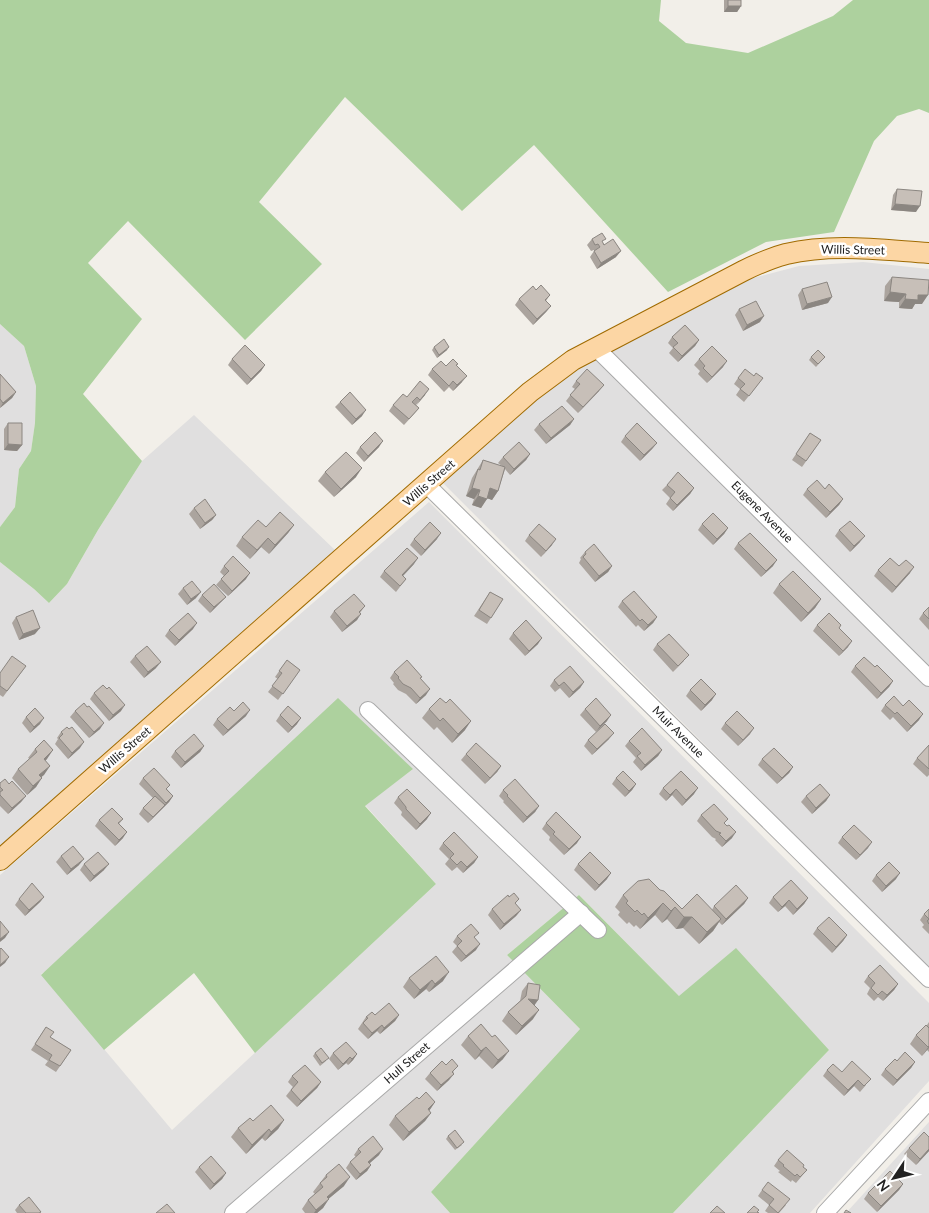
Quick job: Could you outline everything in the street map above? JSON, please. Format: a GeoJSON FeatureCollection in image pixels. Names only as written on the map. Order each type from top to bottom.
{"type":"FeatureCollection","features":[{"type":"Feature","properties":{"kind":"main road","name":"Willis Street"},"geometry":{"type":"LineString","coordinates":[[0,860],[549,377],[572,360],[743,271],[784,254],[835,248],[929,253]]}},
{"type":"Feature","properties":{"kind":"street","name":"Eugene Avenue"},"geometry":{"type":"LineString","coordinates":[[595,347],[929,678]]}},
{"type":"Feature","properties":{"kind":"street","name":"Muir Avenue"},"geometry":{"type":"LineString","coordinates":[[427,485],[929,979]]}},
{"type":"Feature","properties":{"kind":"street"},"geometry":{"type":"LineString","coordinates":[[368,710],[598,930]]}},
{"type":"Feature","properties":{"kind":"street","name":"Hull Street"},"geometry":{"type":"LineString","coordinates":[[233,1213],[581,913]]}},
{"type":"Feature","properties":{"kind":"street"},"geometry":{"type":"LineString","coordinates":[[824,1213],[929,1101]]}},
{"type":"Feature","properties":{"kind":"shaded area"},"geometry":{"type":"Polygon","coordinates":[[[863,262],[929,269],[929,969],[443,483],[553,384],[585,362],[697,301],[753,278],[799,266],[863,262]]]}},
{"type":"Feature","properties":{"kind":"shaded area"},"geometry":{"type":"Polygon","coordinates":[[[0,324],[24,346],[36,386],[35,423],[31,451],[19,469],[15,507],[0,527],[0,324]]]}},
{"type":"Feature","properties":{"kind":"shaded area"},"geometry":{"type":"Polygon","coordinates":[[[194,415],[335,550],[0,846],[0,562],[49,603],[67,584],[98,530],[142,461],[194,415]]]}},
{"type":"Feature","properties":{"kind":"shaded area"},"geometry":{"type":"Polygon","coordinates":[[[429,502],[929,1003],[929,1081],[810,1213],[673,1213],[829,1050],[679,996],[579,895],[507,955],[580,1029],[431,1192],[450,1213],[0,1213],[0,875],[429,502]],[[413,769],[41,974],[172,1130],[436,884],[365,805],[413,769]]]}},
{"type":"Feature","properties":{"kind":"shaded area"},"geometry":{"type":"Polygon","coordinates":[[[929,1122],[929,1213],[846,1213],[929,1122]]]}},
{"type":"Feature","properties":{"kind":"green space"},"geometry":{"type":"Polygon","coordinates":[[[0,0],[661,0],[659,21],[686,43],[748,53],[833,16],[853,0],[929,0],[929,113],[919,109],[897,116],[874,141],[834,232],[766,242],[668,292],[534,145],[462,211],[345,97],[259,202],[322,264],[245,340],[128,221],[88,263],[142,319],[83,394],[142,461],[98,530],[67,584],[49,603],[0,562],[0,527],[15,507],[19,469],[31,451],[35,423],[36,386],[24,346],[0,324],[0,0]]]}},
{"type":"Feature","properties":{"kind":"green space"},"geometry":{"type":"Polygon","coordinates":[[[338,698],[413,769],[365,806],[436,884],[255,1053],[194,973],[104,1050],[41,975],[338,698]]]}},
{"type":"Feature","properties":{"kind":"green space"},"geometry":{"type":"Polygon","coordinates":[[[579,895],[679,996],[736,948],[829,1050],[673,1213],[450,1213],[431,1192],[580,1029],[507,955],[579,895]]]}},
{"type":"Feature","properties":{"kind":"building"},"geometry":{"type":"Polygon","coordinates":[[[728,0],[741,0],[741,6],[728,6],[728,0]]]}},
{"type":"Feature","properties":{"kind":"building"},"geometry":{"type":"Polygon","coordinates":[[[897,189],[922,191],[920,206],[895,204],[897,189]]]}},
{"type":"Feature","properties":{"kind":"building"},"geometry":{"type":"Polygon","coordinates":[[[602,233],[606,239],[602,241],[604,245],[613,239],[621,251],[601,263],[594,251],[600,247],[598,244],[595,245],[592,239],[602,233]]]}},
{"type":"Feature","properties":{"kind":"building"},"geometry":{"type":"Polygon","coordinates":[[[892,277],[929,280],[928,295],[918,295],[918,300],[905,299],[906,294],[890,292],[892,277]]]}},
{"type":"Feature","properties":{"kind":"building"},"geometry":{"type":"Polygon","coordinates":[[[827,282],[832,297],[807,304],[802,289],[827,282]]]}},
{"type":"Feature","properties":{"kind":"building"},"geometry":{"type":"Polygon","coordinates":[[[541,285],[550,295],[545,300],[551,306],[537,319],[519,299],[533,286],[536,290],[541,285]]]}},
{"type":"Feature","properties":{"kind":"building"},"geometry":{"type":"Polygon","coordinates":[[[756,301],[764,316],[747,325],[739,309],[756,301]]]}},
{"type":"Feature","properties":{"kind":"building"},"geometry":{"type":"Polygon","coordinates":[[[685,325],[699,340],[682,356],[673,347],[678,343],[672,337],[685,325]]]}},
{"type":"Feature","properties":{"kind":"building"},"geometry":{"type":"Polygon","coordinates":[[[444,339],[449,347],[439,355],[434,347],[444,339]]]}},
{"type":"Feature","properties":{"kind":"building"},"geometry":{"type":"Polygon","coordinates":[[[245,345],[265,365],[251,379],[232,359],[245,345]]]}},
{"type":"Feature","properties":{"kind":"building"},"geometry":{"type":"Polygon","coordinates":[[[712,346],[727,361],[712,377],[703,368],[705,366],[699,359],[712,346]]]}},
{"type":"Feature","properties":{"kind":"building"},"geometry":{"type":"Polygon","coordinates":[[[818,350],[825,357],[818,364],[811,357],[818,350]]]}},
{"type":"Feature","properties":{"kind":"building"},"geometry":{"type":"Polygon","coordinates":[[[453,359],[467,376],[457,385],[453,381],[449,386],[432,369],[441,361],[446,366],[453,359]]]}},
{"type":"Feature","properties":{"kind":"building"},"geometry":{"type":"Polygon","coordinates":[[[587,369],[604,385],[583,407],[570,395],[580,384],[576,381],[587,369]]]}},
{"type":"Feature","properties":{"kind":"building"},"geometry":{"type":"Polygon","coordinates":[[[745,369],[754,376],[756,373],[763,378],[749,396],[740,389],[745,384],[738,378],[745,369]]]}},
{"type":"Feature","properties":{"kind":"building"},"geometry":{"type":"Polygon","coordinates":[[[0,374],[16,392],[3,403],[0,399],[0,374]]]}},
{"type":"Feature","properties":{"kind":"building"},"geometry":{"type":"Polygon","coordinates":[[[420,381],[429,389],[420,400],[417,397],[412,402],[419,408],[409,419],[393,405],[403,394],[407,397],[420,381]]]}},
{"type":"Feature","properties":{"kind":"building"},"geometry":{"type":"Polygon","coordinates":[[[350,392],[366,410],[356,419],[340,402],[350,392]]]}},
{"type":"Feature","properties":{"kind":"building"},"geometry":{"type":"Polygon","coordinates":[[[562,406],[574,419],[551,438],[539,424],[562,406]]]}},
{"type":"Feature","properties":{"kind":"building"},"geometry":{"type":"Polygon","coordinates":[[[8,423],[22,423],[22,445],[8,444],[8,423]]]}},
{"type":"Feature","properties":{"kind":"building"},"geometry":{"type":"Polygon","coordinates":[[[637,423],[657,443],[644,455],[625,436],[637,423]]]}},
{"type":"Feature","properties":{"kind":"building"},"geometry":{"type":"Polygon","coordinates":[[[375,432],[383,441],[368,456],[360,447],[375,432]]]}},
{"type":"Feature","properties":{"kind":"building"},"geometry":{"type":"Polygon","coordinates":[[[810,433],[821,440],[806,461],[796,454],[810,433]]]}},
{"type":"Feature","properties":{"kind":"building"},"geometry":{"type":"Polygon","coordinates":[[[519,442],[530,454],[514,469],[503,457],[519,442]]]}},
{"type":"Feature","properties":{"kind":"building"},"geometry":{"type":"Polygon","coordinates":[[[346,452],[362,468],[341,489],[325,472],[346,452]]]}},
{"type":"Feature","properties":{"kind":"building"},"geometry":{"type":"Polygon","coordinates":[[[483,460],[505,467],[498,491],[490,488],[487,499],[478,496],[480,490],[472,488],[483,460]]]}},
{"type":"Feature","properties":{"kind":"building"},"geometry":{"type":"Polygon","coordinates":[[[678,472],[694,488],[677,505],[670,498],[675,492],[667,485],[678,472]]]}},
{"type":"Feature","properties":{"kind":"building"},"geometry":{"type":"Polygon","coordinates":[[[817,480],[825,489],[829,484],[843,499],[830,512],[807,489],[817,480]]]}},
{"type":"Feature","properties":{"kind":"building"},"geometry":{"type":"Polygon","coordinates":[[[205,499],[216,515],[205,523],[194,508],[205,499]]]}},
{"type":"Feature","properties":{"kind":"building"},"geometry":{"type":"Polygon","coordinates":[[[280,512],[294,525],[275,545],[268,538],[257,550],[242,537],[258,520],[266,527],[280,512]]]}},
{"type":"Feature","properties":{"kind":"building"},"geometry":{"type":"Polygon","coordinates":[[[713,513],[728,528],[717,539],[702,524],[713,513]]]}},
{"type":"Feature","properties":{"kind":"building"},"geometry":{"type":"Polygon","coordinates":[[[850,521],[865,536],[854,546],[839,530],[850,521]]]}},
{"type":"Feature","properties":{"kind":"building"},"geometry":{"type":"Polygon","coordinates":[[[430,522],[441,533],[425,550],[414,539],[430,522]]]}},
{"type":"Feature","properties":{"kind":"building"},"geometry":{"type":"Polygon","coordinates":[[[539,524],[556,539],[546,551],[529,535],[539,524]]]}},
{"type":"Feature","properties":{"kind":"building"},"geometry":{"type":"Polygon","coordinates":[[[750,533],[777,560],[766,571],[738,543],[750,533]]]}},
{"type":"Feature","properties":{"kind":"building"},"geometry":{"type":"Polygon","coordinates":[[[594,544],[612,566],[599,576],[583,557],[586,554],[585,552],[594,544]]]}},
{"type":"Feature","properties":{"kind":"building"},"geometry":{"type":"Polygon","coordinates":[[[407,548],[418,558],[402,575],[406,579],[400,586],[384,571],[407,548]]]}},
{"type":"Feature","properties":{"kind":"building"},"geometry":{"type":"Polygon","coordinates":[[[233,556],[250,573],[232,591],[221,579],[229,571],[224,566],[233,556]]]}},
{"type":"Feature","properties":{"kind":"building"},"geometry":{"type":"Polygon","coordinates":[[[890,558],[899,566],[906,560],[914,567],[896,587],[878,570],[890,558]]]}},
{"type":"Feature","properties":{"kind":"building"},"geometry":{"type":"Polygon","coordinates":[[[793,571],[821,599],[808,613],[779,584],[793,571]]]}},
{"type":"Feature","properties":{"kind":"building"},"geometry":{"type":"Polygon","coordinates":[[[192,581],[201,592],[191,599],[183,588],[192,581]]]}},
{"type":"Feature","properties":{"kind":"building"},"geometry":{"type":"Polygon","coordinates":[[[214,584],[226,597],[214,607],[202,595],[214,584]]]}},
{"type":"Feature","properties":{"kind":"building"},"geometry":{"type":"Polygon","coordinates":[[[634,591],[657,617],[648,625],[642,619],[640,621],[622,601],[634,591]]]}},
{"type":"Feature","properties":{"kind":"building"},"geometry":{"type":"Polygon","coordinates":[[[490,592],[503,599],[491,618],[479,610],[490,592]]]}},
{"type":"Feature","properties":{"kind":"building"},"geometry":{"type":"Polygon","coordinates":[[[354,594],[365,606],[359,612],[361,614],[347,626],[334,611],[354,594]]]}},
{"type":"Feature","properties":{"kind":"building"},"geometry":{"type":"Polygon","coordinates":[[[929,607],[929,619],[923,613],[929,607]]]}},
{"type":"Feature","properties":{"kind":"building"},"geometry":{"type":"Polygon","coordinates":[[[33,610],[40,628],[23,634],[16,617],[33,610]]]}},
{"type":"Feature","properties":{"kind":"building"},"geometry":{"type":"Polygon","coordinates":[[[188,613],[197,623],[179,640],[169,630],[188,613]]]}},
{"type":"Feature","properties":{"kind":"building"},"geometry":{"type":"Polygon","coordinates":[[[829,613],[841,625],[839,628],[852,641],[843,651],[817,625],[829,613]]]}},
{"type":"Feature","properties":{"kind":"building"},"geometry":{"type":"Polygon","coordinates":[[[526,620],[542,638],[529,651],[513,633],[526,620]]]}},
{"type":"Feature","properties":{"kind":"building"},"geometry":{"type":"Polygon","coordinates":[[[669,634],[689,655],[678,666],[657,644],[669,634]]]}},
{"type":"Feature","properties":{"kind":"building"},"geometry":{"type":"Polygon","coordinates":[[[147,646],[161,662],[148,672],[135,656],[147,646]]]}},
{"type":"Feature","properties":{"kind":"building"},"geometry":{"type":"Polygon","coordinates":[[[12,656],[26,666],[7,691],[0,686],[0,673],[12,656]]]}},
{"type":"Feature","properties":{"kind":"building"},"geometry":{"type":"Polygon","coordinates":[[[864,657],[875,667],[877,665],[893,681],[881,693],[855,666],[864,657]]]}},
{"type":"Feature","properties":{"kind":"building"},"geometry":{"type":"Polygon","coordinates":[[[287,660],[300,670],[283,694],[272,686],[282,673],[279,671],[287,660]]]}},
{"type":"Feature","properties":{"kind":"building"},"geometry":{"type":"Polygon","coordinates":[[[407,660],[430,689],[420,698],[411,688],[403,684],[394,672],[407,660]]]}},
{"type":"Feature","properties":{"kind":"building"},"geometry":{"type":"Polygon","coordinates":[[[570,666],[584,682],[573,692],[564,682],[559,686],[554,680],[570,666]]]}},
{"type":"Feature","properties":{"kind":"building"},"geometry":{"type":"Polygon","coordinates":[[[701,679],[716,694],[705,705],[690,690],[701,679]]]}},
{"type":"Feature","properties":{"kind":"building"},"geometry":{"type":"Polygon","coordinates":[[[103,685],[107,689],[109,687],[125,705],[113,715],[94,693],[103,685]]]}},
{"type":"Feature","properties":{"kind":"building"},"geometry":{"type":"Polygon","coordinates":[[[894,696],[903,706],[909,700],[923,714],[911,726],[897,712],[895,714],[885,705],[894,696]]]}},
{"type":"Feature","properties":{"kind":"building"},"geometry":{"type":"Polygon","coordinates":[[[440,698],[446,703],[450,699],[471,721],[458,734],[443,718],[440,721],[429,709],[440,698]]]}},
{"type":"Feature","properties":{"kind":"building"},"geometry":{"type":"Polygon","coordinates":[[[596,698],[611,715],[600,726],[585,709],[596,698]]]}},
{"type":"Feature","properties":{"kind":"building"},"geometry":{"type":"Polygon","coordinates":[[[243,702],[250,710],[228,730],[217,719],[230,707],[234,711],[243,702]]]}},
{"type":"Feature","properties":{"kind":"building"},"geometry":{"type":"Polygon","coordinates":[[[84,703],[104,723],[94,732],[75,711],[84,703]]]}},
{"type":"Feature","properties":{"kind":"building"},"geometry":{"type":"Polygon","coordinates":[[[288,706],[301,718],[292,727],[280,715],[288,706]]]}},
{"type":"Feature","properties":{"kind":"building"},"geometry":{"type":"Polygon","coordinates":[[[35,708],[44,718],[34,727],[26,717],[35,708]]]}},
{"type":"Feature","properties":{"kind":"building"},"geometry":{"type":"Polygon","coordinates":[[[737,711],[754,728],[743,740],[725,723],[737,711]]]}},
{"type":"Feature","properties":{"kind":"building"},"geometry":{"type":"Polygon","coordinates":[[[605,724],[614,733],[597,749],[588,740],[605,724]]]}},
{"type":"Feature","properties":{"kind":"building"},"geometry":{"type":"Polygon","coordinates":[[[67,727],[69,729],[72,727],[84,742],[72,753],[59,738],[63,734],[61,732],[67,727]]]}},
{"type":"Feature","properties":{"kind":"building"},"geometry":{"type":"Polygon","coordinates":[[[642,728],[662,750],[645,765],[637,756],[641,753],[629,741],[642,728]]]}},
{"type":"Feature","properties":{"kind":"building"},"geometry":{"type":"Polygon","coordinates":[[[194,734],[204,746],[185,762],[175,751],[194,734]]]}},
{"type":"Feature","properties":{"kind":"building"},"geometry":{"type":"Polygon","coordinates":[[[44,740],[53,750],[44,759],[50,766],[39,775],[42,778],[33,786],[18,769],[37,752],[35,749],[44,740]]]}},
{"type":"Feature","properties":{"kind":"building"},"geometry":{"type":"Polygon","coordinates":[[[476,743],[501,766],[490,778],[466,754],[476,743]]]}},
{"type":"Feature","properties":{"kind":"building"},"geometry":{"type":"Polygon","coordinates":[[[929,745],[929,769],[917,758],[929,745]]]}},
{"type":"Feature","properties":{"kind":"building"},"geometry":{"type":"Polygon","coordinates":[[[774,748],[793,767],[782,778],[762,759],[774,748]]]}},
{"type":"Feature","properties":{"kind":"building"},"geometry":{"type":"Polygon","coordinates":[[[154,768],[170,785],[166,789],[173,796],[166,803],[143,778],[154,768]]]}},
{"type":"Feature","properties":{"kind":"building"},"geometry":{"type":"Polygon","coordinates":[[[623,771],[636,784],[629,791],[616,778],[623,771]]]}},
{"type":"Feature","properties":{"kind":"building"},"geometry":{"type":"Polygon","coordinates":[[[681,771],[698,788],[686,800],[676,789],[670,795],[663,788],[681,771]]]}},
{"type":"Feature","properties":{"kind":"building"},"geometry":{"type":"Polygon","coordinates":[[[5,779],[9,784],[12,781],[26,796],[12,808],[0,795],[0,792],[3,790],[0,787],[0,783],[5,779]]]}},
{"type":"Feature","properties":{"kind":"building"},"geometry":{"type":"Polygon","coordinates":[[[515,779],[539,806],[527,817],[503,790],[515,779]]]}},
{"type":"Feature","properties":{"kind":"building"},"geometry":{"type":"Polygon","coordinates":[[[820,784],[830,795],[816,808],[806,796],[820,784]]]}},
{"type":"Feature","properties":{"kind":"building"},"geometry":{"type":"Polygon","coordinates":[[[407,789],[431,813],[420,824],[398,797],[407,789]]]}},
{"type":"Feature","properties":{"kind":"building"},"geometry":{"type":"Polygon","coordinates":[[[155,796],[165,805],[153,817],[143,808],[155,796]]]}},
{"type":"Feature","properties":{"kind":"building"},"geometry":{"type":"Polygon","coordinates":[[[714,804],[728,819],[724,823],[736,832],[726,841],[719,834],[721,833],[716,831],[701,815],[714,804]]]}},
{"type":"Feature","properties":{"kind":"building"},"geometry":{"type":"Polygon","coordinates":[[[112,808],[123,819],[118,823],[127,832],[119,840],[99,820],[112,808]]]}},
{"type":"Feature","properties":{"kind":"building"},"geometry":{"type":"Polygon","coordinates":[[[556,812],[581,837],[569,849],[553,834],[555,832],[546,823],[556,812]]]}},
{"type":"Feature","properties":{"kind":"building"},"geometry":{"type":"Polygon","coordinates":[[[854,825],[872,842],[860,855],[842,837],[854,825]]]}},
{"type":"Feature","properties":{"kind":"building"},"geometry":{"type":"Polygon","coordinates":[[[454,832],[478,857],[467,867],[461,861],[457,865],[450,858],[454,854],[443,843],[454,832]]]}},
{"type":"Feature","properties":{"kind":"building"},"geometry":{"type":"Polygon","coordinates":[[[73,846],[84,859],[71,869],[61,856],[73,846]]]}},
{"type":"Feature","properties":{"kind":"building"},"geometry":{"type":"Polygon","coordinates":[[[98,852],[109,864],[94,876],[84,864],[98,852]]]}},
{"type":"Feature","properties":{"kind":"building"},"geometry":{"type":"Polygon","coordinates":[[[590,852],[611,873],[599,885],[578,864],[590,852]]]}},
{"type":"Feature","properties":{"kind":"building"},"geometry":{"type":"Polygon","coordinates":[[[889,862],[900,873],[886,886],[876,875],[889,862]]]}},
{"type":"Feature","properties":{"kind":"building"},"geometry":{"type":"Polygon","coordinates":[[[649,879],[682,909],[697,894],[721,919],[707,932],[692,917],[684,917],[675,907],[671,911],[663,903],[648,918],[644,913],[642,915],[637,910],[635,912],[626,903],[628,901],[623,895],[638,881],[649,879]]]}},
{"type":"Feature","properties":{"kind":"building"},"geometry":{"type":"Polygon","coordinates":[[[791,880],[808,898],[797,909],[789,900],[782,907],[773,897],[791,880]]]}},
{"type":"Feature","properties":{"kind":"building"},"geometry":{"type":"Polygon","coordinates":[[[32,883],[44,897],[29,910],[19,899],[32,883]]]}},
{"type":"Feature","properties":{"kind":"building"},"geometry":{"type":"Polygon","coordinates":[[[736,885],[748,898],[726,919],[714,906],[736,885]]]}},
{"type":"Feature","properties":{"kind":"building"},"geometry":{"type":"Polygon","coordinates":[[[514,893],[519,899],[515,903],[521,910],[504,924],[492,909],[508,895],[509,897],[514,893]]]}},
{"type":"Feature","properties":{"kind":"building"},"geometry":{"type":"Polygon","coordinates":[[[929,909],[929,919],[924,914],[929,909]]]}},
{"type":"Feature","properties":{"kind":"building"},"geometry":{"type":"Polygon","coordinates":[[[829,917],[847,935],[836,947],[817,928],[829,917]]]}},
{"type":"Feature","properties":{"kind":"building"},"geometry":{"type":"Polygon","coordinates":[[[0,921],[9,932],[0,939],[0,921]]]}},
{"type":"Feature","properties":{"kind":"building"},"geometry":{"type":"Polygon","coordinates":[[[471,924],[479,933],[474,937],[480,944],[466,956],[457,946],[462,941],[457,936],[471,924]]]}},
{"type":"Feature","properties":{"kind":"building"},"geometry":{"type":"Polygon","coordinates":[[[0,949],[9,957],[0,965],[0,949]]]}},
{"type":"Feature","properties":{"kind":"building"},"geometry":{"type":"Polygon","coordinates":[[[436,956],[449,972],[435,984],[432,980],[420,990],[409,978],[436,956]]]}},
{"type":"Feature","properties":{"kind":"building"},"geometry":{"type":"Polygon","coordinates":[[[880,965],[898,984],[887,995],[882,991],[878,995],[871,988],[875,983],[868,976],[880,965]]]}},
{"type":"Feature","properties":{"kind":"building"},"geometry":{"type":"Polygon","coordinates":[[[528,983],[540,985],[538,1000],[528,999],[539,1010],[522,1026],[508,1012],[526,996],[528,983]]]}},
{"type":"Feature","properties":{"kind":"building"},"geometry":{"type":"Polygon","coordinates":[[[389,1003],[399,1015],[384,1028],[382,1025],[372,1033],[363,1023],[368,1018],[366,1017],[372,1012],[375,1015],[389,1003]]]}},
{"type":"Feature","properties":{"kind":"building"},"geometry":{"type":"Polygon","coordinates":[[[481,1024],[492,1037],[495,1035],[509,1051],[498,1060],[486,1047],[481,1051],[468,1036],[481,1024]]]}},
{"type":"Feature","properties":{"kind":"building"},"geometry":{"type":"Polygon","coordinates":[[[926,1025],[929,1028],[928,1047],[916,1035],[926,1025]]]}},
{"type":"Feature","properties":{"kind":"building"},"geometry":{"type":"Polygon","coordinates":[[[46,1027],[54,1032],[50,1037],[71,1050],[60,1066],[49,1060],[52,1055],[35,1044],[46,1027]]]}},
{"type":"Feature","properties":{"kind":"building"},"geometry":{"type":"Polygon","coordinates":[[[346,1042],[357,1054],[352,1059],[350,1057],[343,1064],[333,1053],[346,1042]]]}},
{"type":"Feature","properties":{"kind":"building"},"geometry":{"type":"Polygon","coordinates":[[[321,1048],[329,1058],[322,1063],[315,1053],[321,1048]]]}},
{"type":"Feature","properties":{"kind":"building"},"geometry":{"type":"Polygon","coordinates":[[[905,1052],[915,1062],[897,1080],[885,1069],[895,1059],[897,1061],[905,1052]]]}},
{"type":"Feature","properties":{"kind":"building"},"geometry":{"type":"Polygon","coordinates":[[[452,1059],[458,1066],[452,1072],[454,1074],[441,1085],[430,1073],[442,1061],[446,1065],[452,1059]]]}},
{"type":"Feature","properties":{"kind":"building"},"geometry":{"type":"Polygon","coordinates":[[[852,1061],[871,1079],[864,1086],[858,1080],[848,1090],[827,1070],[833,1064],[842,1072],[852,1061]]]}},
{"type":"Feature","properties":{"kind":"building"},"geometry":{"type":"Polygon","coordinates":[[[305,1065],[321,1082],[301,1101],[291,1090],[298,1082],[292,1076],[305,1065]]]}},
{"type":"Feature","properties":{"kind":"building"},"geometry":{"type":"Polygon","coordinates":[[[426,1092],[435,1102],[428,1109],[431,1113],[409,1132],[395,1116],[417,1097],[419,1099],[426,1092]]]}},
{"type":"Feature","properties":{"kind":"building"},"geometry":{"type":"Polygon","coordinates":[[[271,1105],[284,1120],[271,1132],[269,1129],[252,1145],[238,1128],[250,1118],[253,1121],[271,1105]]]}},
{"type":"Feature","properties":{"kind":"building"},"geometry":{"type":"Polygon","coordinates":[[[455,1130],[464,1142],[457,1148],[448,1136],[455,1130]]]}},
{"type":"Feature","properties":{"kind":"building"},"geometry":{"type":"Polygon","coordinates":[[[924,1132],[929,1137],[929,1149],[920,1159],[909,1148],[924,1132]]]}},
{"type":"Feature","properties":{"kind":"building"},"geometry":{"type":"Polygon","coordinates":[[[373,1136],[383,1149],[368,1162],[371,1165],[360,1174],[350,1162],[361,1152],[358,1149],[373,1136]]]}},
{"type":"Feature","properties":{"kind":"building"},"geometry":{"type":"Polygon","coordinates":[[[787,1150],[807,1170],[800,1177],[797,1174],[795,1176],[778,1160],[787,1150]]]}},
{"type":"Feature","properties":{"kind":"building"},"geometry":{"type":"Polygon","coordinates":[[[211,1156],[226,1173],[214,1184],[199,1167],[211,1156]]]}},
{"type":"Feature","properties":{"kind":"building"},"geometry":{"type":"Polygon","coordinates":[[[339,1164],[350,1177],[327,1197],[329,1199],[316,1210],[308,1200],[323,1187],[320,1183],[339,1164]]]}},
{"type":"Feature","properties":{"kind":"building"},"geometry":{"type":"Polygon","coordinates":[[[890,1171],[903,1184],[881,1206],[868,1193],[890,1171]]]}},
{"type":"Feature","properties":{"kind":"building"},"geometry":{"type":"Polygon","coordinates":[[[768,1182],[790,1199],[778,1213],[769,1205],[774,1199],[762,1190],[768,1182]]]}},
{"type":"Feature","properties":{"kind":"building"},"geometry":{"type":"Polygon","coordinates":[[[29,1197],[41,1212],[26,1213],[19,1205],[29,1197]]]}},
{"type":"Feature","properties":{"kind":"building"},"geometry":{"type":"Polygon","coordinates":[[[167,1204],[175,1213],[156,1213],[167,1204]]]}},
{"type":"Feature","properties":{"kind":"building"},"geometry":{"type":"Polygon","coordinates":[[[717,1206],[725,1213],[710,1213],[717,1206]]]}},
{"type":"Feature","properties":{"kind":"building"},"geometry":{"type":"Polygon","coordinates":[[[754,1206],[759,1210],[757,1212],[759,1213],[747,1213],[754,1206]]]}}]}
